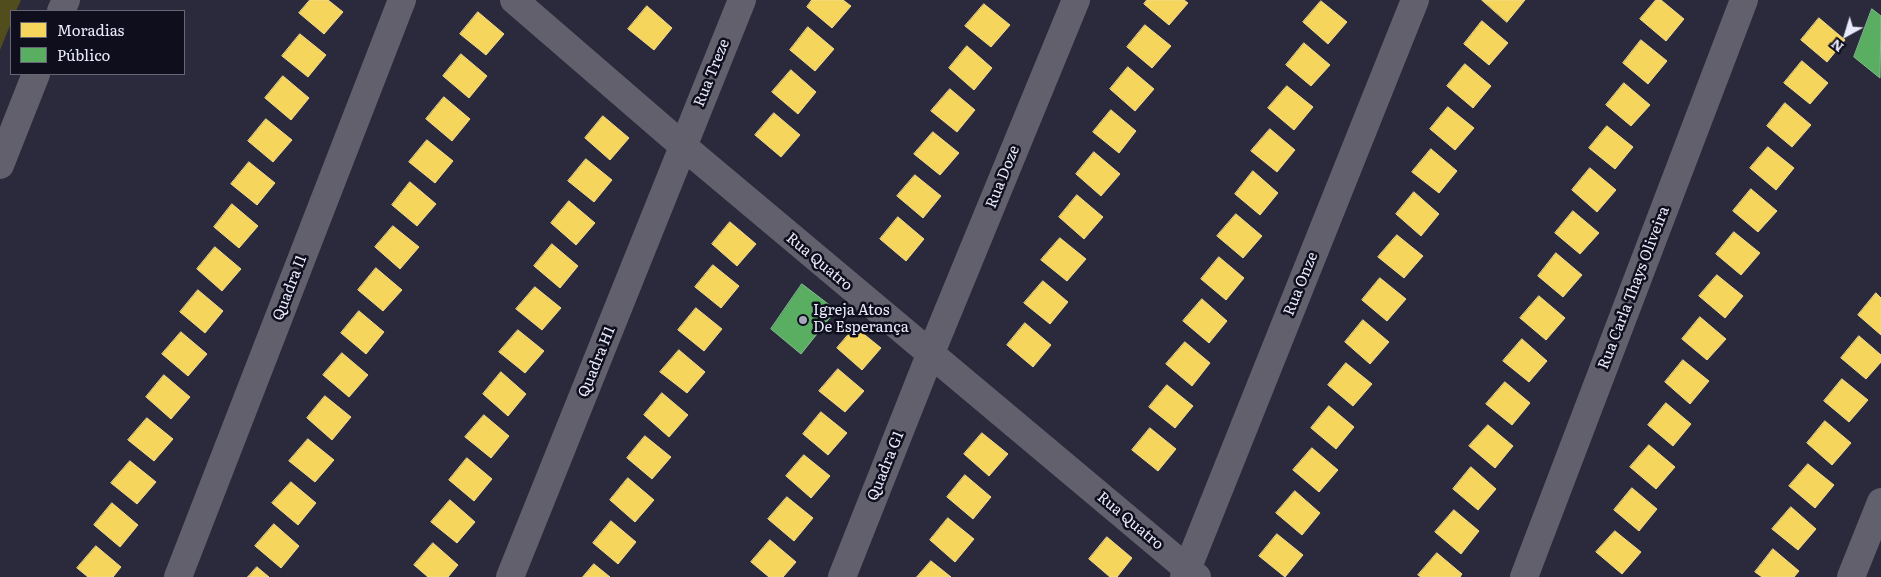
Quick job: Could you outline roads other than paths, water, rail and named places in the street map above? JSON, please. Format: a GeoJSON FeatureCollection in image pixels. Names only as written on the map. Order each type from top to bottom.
{"type":"FeatureCollection","features":[{"type":"Feature","properties":{"kind":"street","name":"Quadra I1"},"geometry":{"type":"LineString","coordinates":[[178,577],[402,0]]}},
{"type":"Feature","properties":{"kind":"street","name":"Rua Quatro"},"geometry":{"type":"LineString","coordinates":[[514,0],[683,146],[1189,574]]}},
{"type":"Feature","properties":{"kind":"street","name":"Rua Treze"},"geometry":{"type":"LineString","coordinates":[[683,146],[742,0]]}},
{"type":"Feature","properties":{"kind":"street","name":"Rua Doze"},"geometry":{"type":"LineString","coordinates":[[930,355],[1076,0]]}},
{"type":"Feature","properties":{"kind":"street","name":"Rua Onze"},"geometry":{"type":"LineString","coordinates":[[1189,574],[1415,0]]}},
{"type":"Feature","properties":{"kind":"street","name":"Rua Carla Thays Oliveira"},"geometry":{"type":"LineString","coordinates":[[1524,577],[1744,0]]}},
{"type":"Feature","properties":{"kind":"street"},"geometry":{"type":"LineString","coordinates":[[0,165],[36,75]]}},
{"type":"Feature","properties":{"kind":"street","name":"Quadra H1"},"geometry":{"type":"LineString","coordinates":[[510,577],[683,146]]}},
{"type":"Feature","properties":{"kind":"street","name":"Quadra G1"},"geometry":{"type":"LineString","coordinates":[[842,577],[930,355]]}},
{"type":"Feature","properties":{"kind":"street"},"geometry":{"type":"LineString","coordinates":[[1851,577],[1881,502]]}},
{"type":"Feature","properties":{"kind":"place","name":"Igreja Atos De Esperança"},"geometry":{"type":"Point","coordinates":[803,320]}}]}
